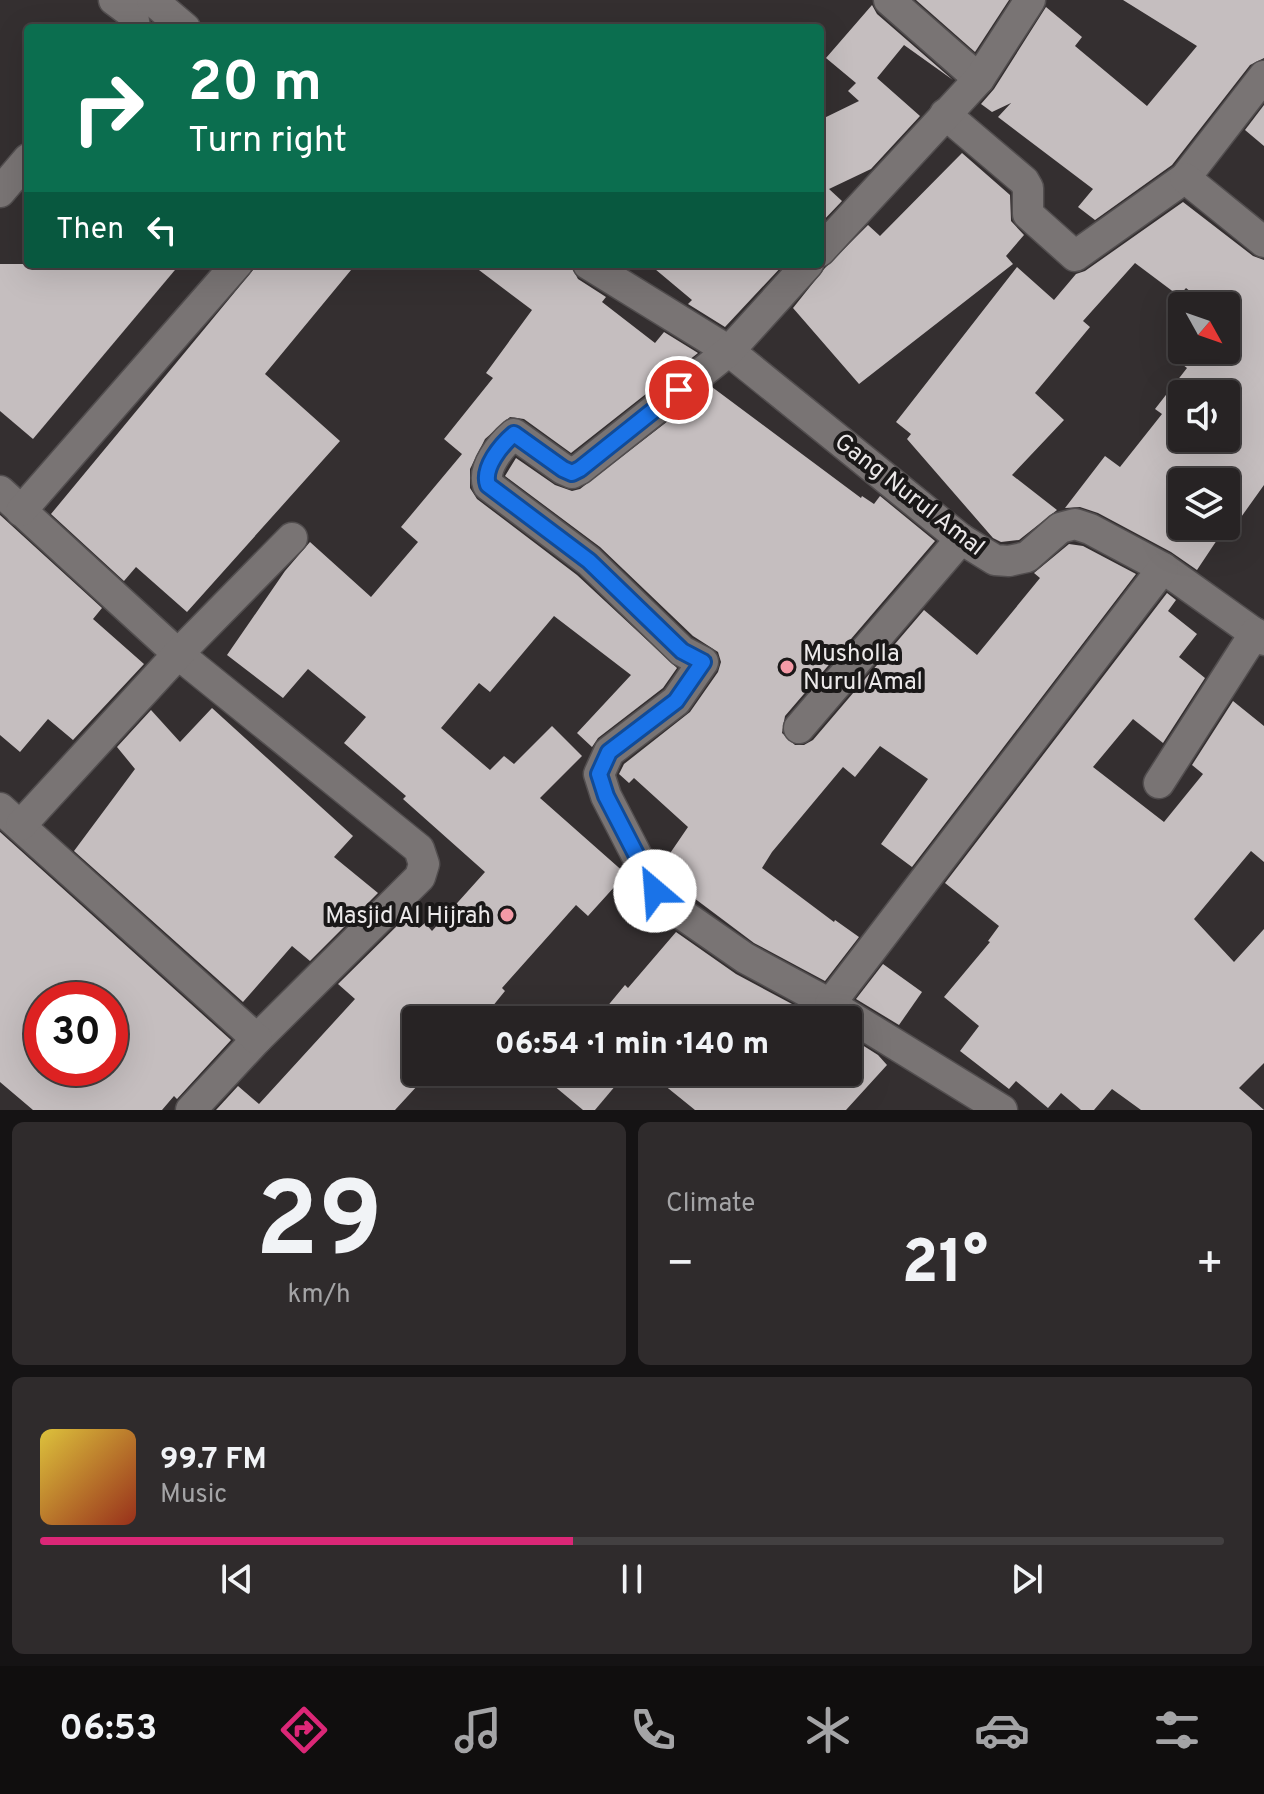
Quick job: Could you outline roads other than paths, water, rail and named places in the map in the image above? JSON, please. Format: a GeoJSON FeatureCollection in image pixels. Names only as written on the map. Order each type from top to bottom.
{"type":"FeatureCollection","features":[{"type":"Feature","properties":{"kind":"street"},"geometry":{"type":"LineString","coordinates":[[114,0],[133,14],[134,24]]}},
{"type":"Feature","properties":{"kind":"street"},"geometry":{"type":"LineString","coordinates":[[152,0],[180,24]]}},
{"type":"Feature","properties":{"kind":"street"},"geometry":{"type":"LineString","coordinates":[[889,0],[979,79]]}},
{"type":"Feature","properties":{"kind":"street"},"geometry":{"type":"LineString","coordinates":[[824,247],[979,79],[1030,0]]}},
{"type":"Feature","properties":{"kind":"street"},"geometry":{"type":"LineString","coordinates":[[945,114],[1024,181],[1028,188],[1028,214],[1075,256],[1185,178],[1264,76]]}},
{"type":"Feature","properties":{"kind":"street"},"geometry":{"type":"LineString","coordinates":[[0,192],[24,164]]}},
{"type":"Feature","properties":{"kind":"street"},"geometry":{"type":"LineString","coordinates":[[1185,178],[1264,242]]}},
{"type":"Feature","properties":{"kind":"street"},"geometry":{"type":"LineString","coordinates":[[191,1110],[257,1039],[420,877],[424,864],[419,849],[178,654],[11,501],[233,268]]}},
{"type":"Feature","properties":{"kind":"street","name":"Gang Nurul Amal"},"geometry":{"type":"LineString","coordinates":[[594,268],[729,351],[961,539],[995,560],[1027,557],[1060,528],[1075,524],[1163,568],[1259,636]]}},
{"type":"Feature","properties":{"kind":"street"},"geometry":{"type":"LineString","coordinates":[[804,268],[729,351],[580,469],[572,473],[563,469],[514,434],[485,477],[488,485],[589,561],[682,651],[703,662],[676,701],[609,752],[599,774],[606,796],[655,891],[745,958],[830,1004],[1002,1110]]}},
{"type":"Feature","properties":{"kind":"street"},"geometry":{"type":"LineString","coordinates":[[257,1039],[11,817],[292,538]]}},
{"type":"Feature","properties":{"kind":"street"},"geometry":{"type":"LineString","coordinates":[[799,728],[961,539]]}},
{"type":"Feature","properties":{"kind":"street"},"geometry":{"type":"LineString","coordinates":[[830,1004],[1163,568]]}},
{"type":"Feature","properties":{"kind":"street"},"geometry":{"type":"LineString","coordinates":[[1159,783],[1259,636]]}},
{"type":"Feature","properties":{"kind":"place","name":"Musholla Nurul Amal"},"geometry":{"type":"Point","coordinates":[787,667]}},
{"type":"Feature","properties":{"kind":"place","name":"Masjid Al Hijrah"},"geometry":{"type":"Point","coordinates":[507,915]}}]}
